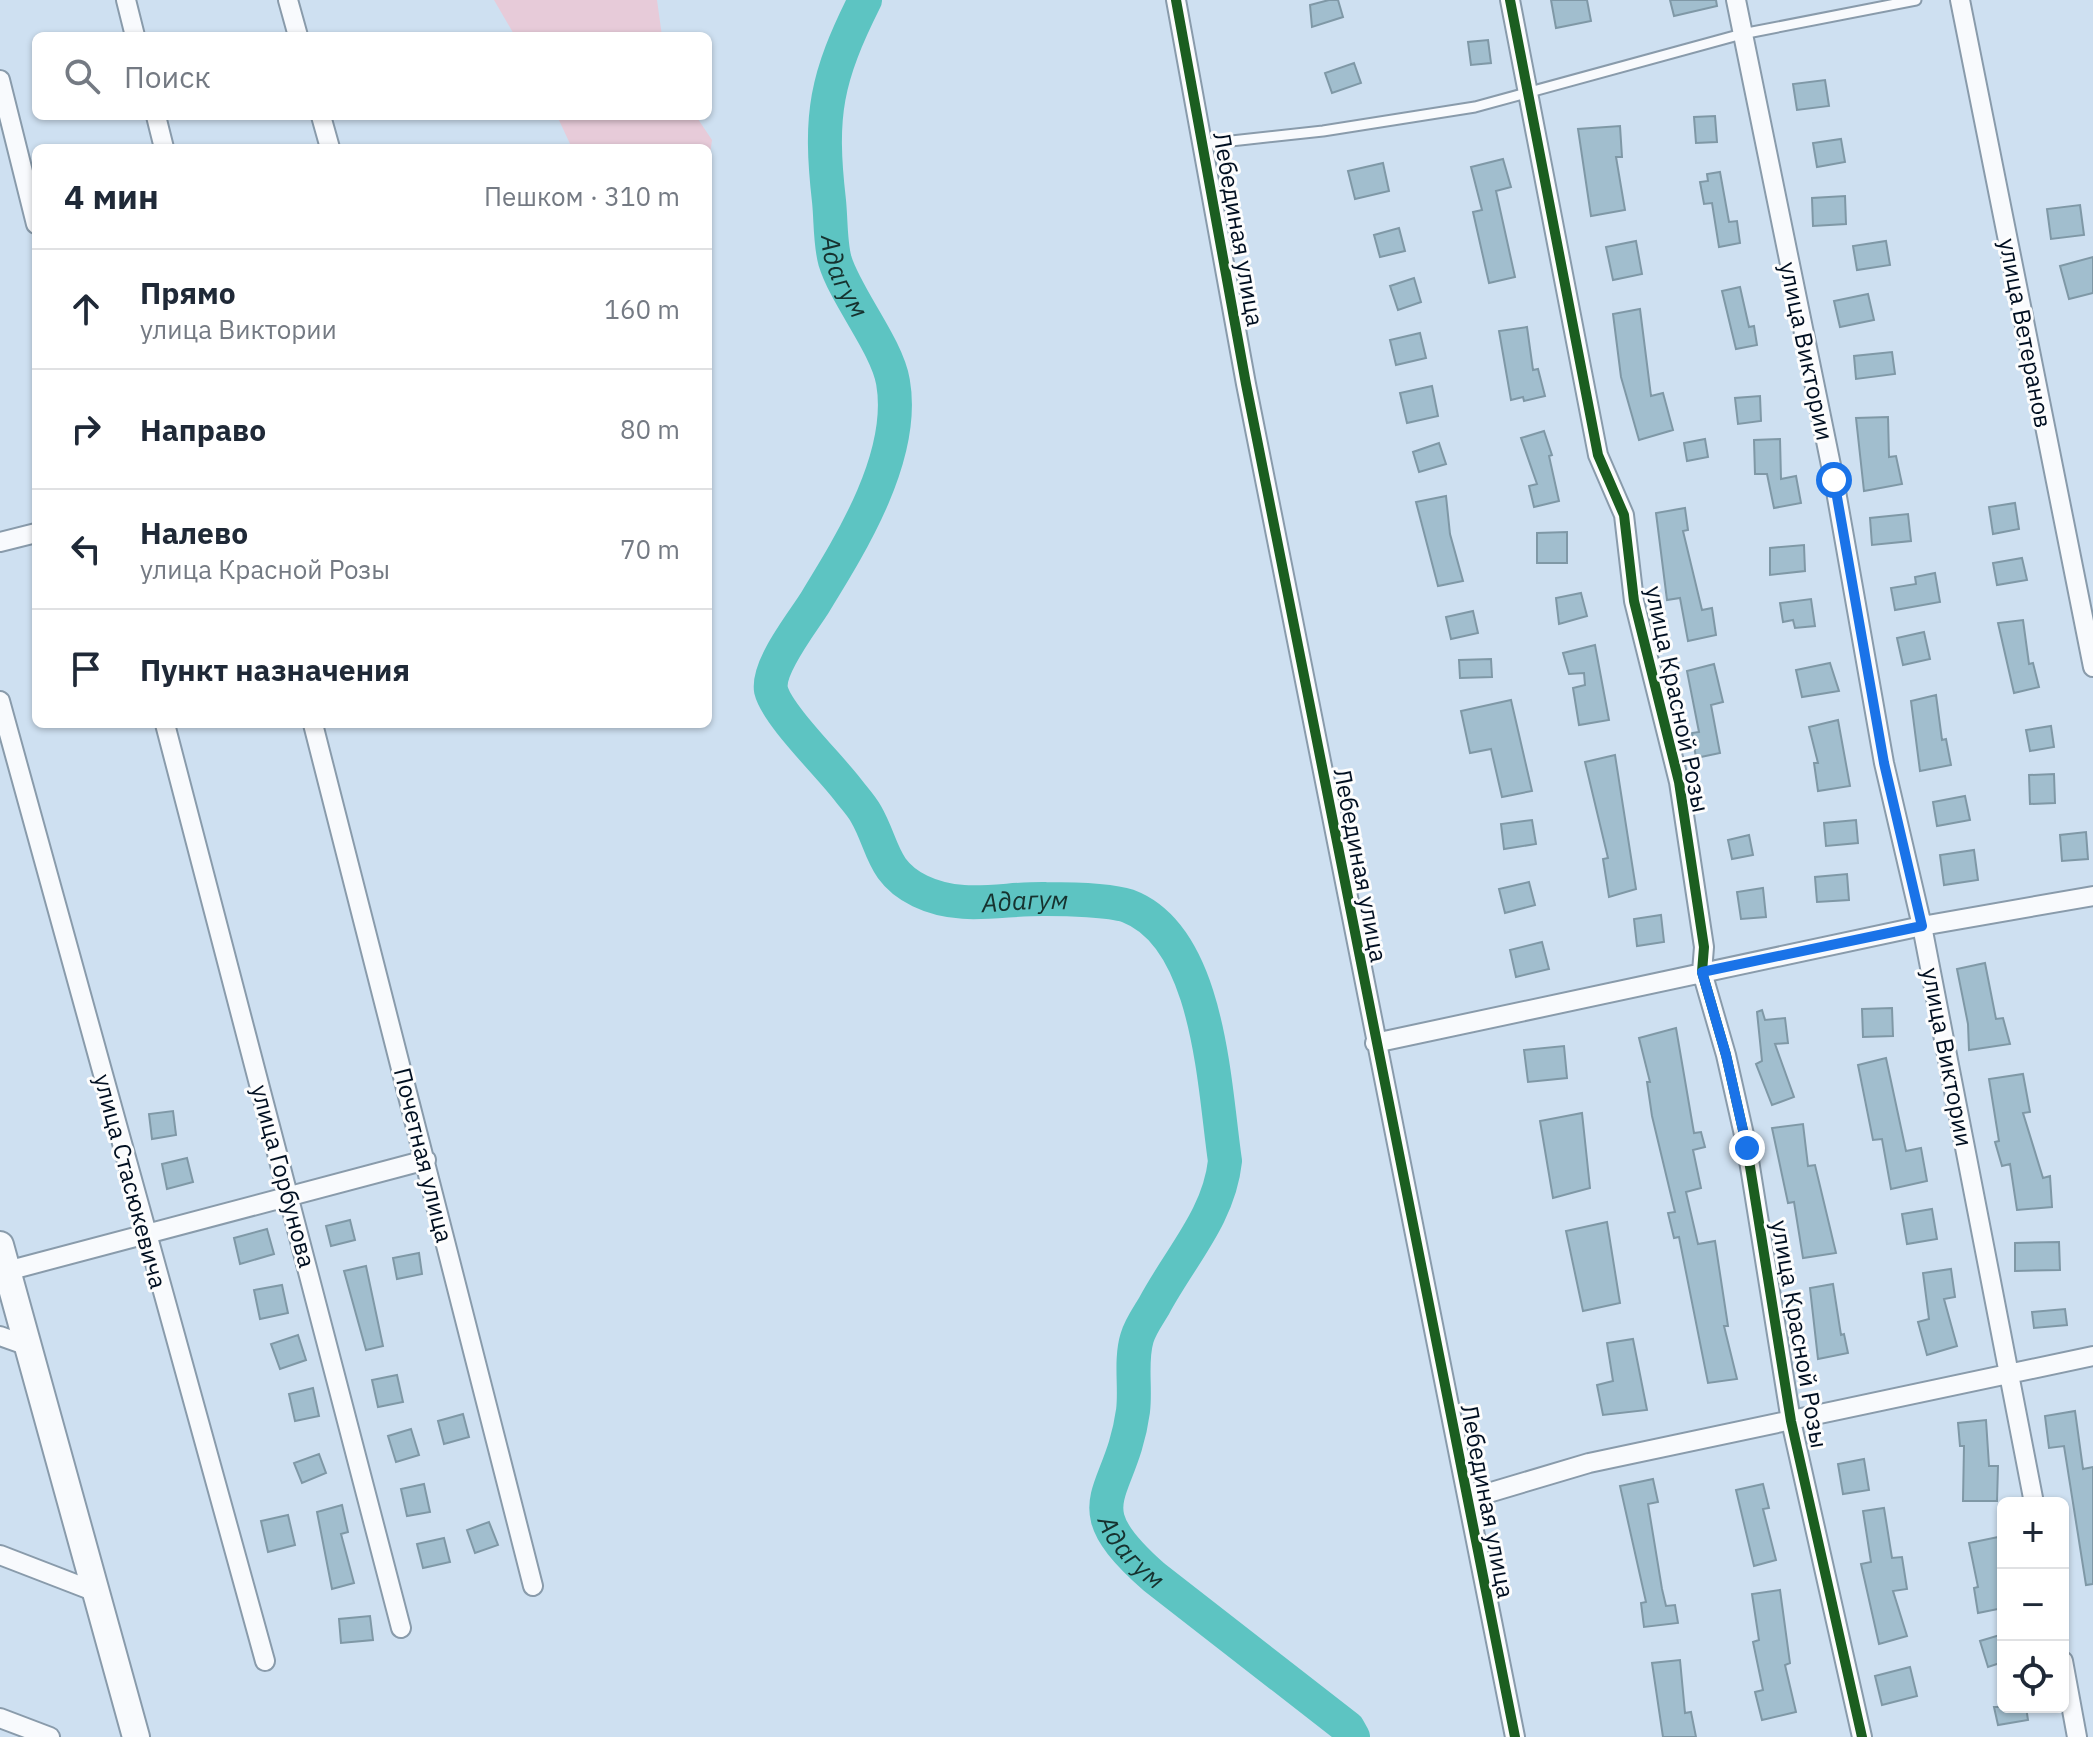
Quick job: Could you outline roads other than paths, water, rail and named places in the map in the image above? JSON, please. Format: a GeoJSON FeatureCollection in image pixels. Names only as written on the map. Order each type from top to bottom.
{"type":"FeatureCollection","features":[{"type":"Feature","properties":{"kind":"main road"},"geometry":{"type":"LineString","coordinates":[[0,1245],[136,1737]]}},
{"type":"Feature","properties":{"kind":"street"},"geometry":{"type":"LineString","coordinates":[[126,0],[134,32]]}},
{"type":"Feature","properties":{"kind":"street"},"geometry":{"type":"LineString","coordinates":[[288,0],[297,32]]}},
{"type":"Feature","properties":{"kind":"street","name":"Лебединая улица"},"geometry":{"type":"LineString","coordinates":[[1176,0],[1246,384],[1515,1737]]}},
{"type":"Feature","properties":{"kind":"street","name":"улица Красной Розы"},"geometry":{"type":"LineString","coordinates":[[1510,0],[1598,455],[1624,515],[1634,601],[1679,782],[1704,947],[1702,972],[1726,1055],[1747,1148],[1791,1421],[1862,1737]]}},
{"type":"Feature","properties":{"kind":"street","name":"улица Виктории"},"geometry":{"type":"LineString","coordinates":[[1736,0],[1834,480],[1884,763],[1922,926],[2033,1497]]}},
{"type":"Feature","properties":{"kind":"street","name":"улица Ветеранов"},"geometry":{"type":"LineString","coordinates":[[1960,0],[2093,667]]}},
{"type":"Feature","properties":{"kind":"street"},"geometry":{"type":"LineString","coordinates":[[0,80],[32,208]]}},
{"type":"Feature","properties":{"kind":"street"},"geometry":{"type":"LineString","coordinates":[[157,120],[163,144]]}},
{"type":"Feature","properties":{"kind":"street"},"geometry":{"type":"LineString","coordinates":[[322,120],[329,144]]}},
{"type":"Feature","properties":{"kind":"street"},"geometry":{"type":"LineString","coordinates":[[0,542],[32,534]]}},
{"type":"Feature","properties":{"kind":"street","name":"улица Стасюкевича"},"geometry":{"type":"LineString","coordinates":[[0,701],[265,1661]]}},
{"type":"Feature","properties":{"kind":"street","name":"улица Горбунова"},"geometry":{"type":"LineString","coordinates":[[166,728],[401,1628]]}},
{"type":"Feature","properties":{"kind":"street","name":"Почетная улица"},"geometry":{"type":"LineString","coordinates":[[314,728],[533,1586]]}},
{"type":"Feature","properties":{"kind":"street"},"geometry":{"type":"LineString","coordinates":[[1375,1043],[1922,926],[2093,896]]}},
{"type":"Feature","properties":{"kind":"street"},"geometry":{"type":"LineString","coordinates":[[7,1271],[426,1160]]}},
{"type":"Feature","properties":{"kind":"street"},"geometry":{"type":"LineString","coordinates":[[0,1336],[28,1346]]}},
{"type":"Feature","properties":{"kind":"street"},"geometry":{"type":"LineString","coordinates":[[1468,1499],[1589,1463],[2093,1356]]}},
{"type":"Feature","properties":{"kind":"street"},"geometry":{"type":"LineString","coordinates":[[0,1555],[96,1592]]}},
{"type":"Feature","properties":{"kind":"street"},"geometry":{"type":"LineString","coordinates":[[2069,1694],[2077,1737]]}},
{"type":"Feature","properties":{"kind":"street"},"geometry":{"type":"LineString","coordinates":[[0,1718],[50,1737]]}},
{"type":"Feature","properties":{"kind":"lane"},"geometry":{"type":"LineString","coordinates":[[1204,144],[1323,131],[1475,107],[1742,34],[1916,0]]}},
{"type":"Feature","properties":{"kind":"waterway","name":"Адагум"},"geometry":{"type":"LineString","coordinates":[[865,0],[834,75],[826,120],[826,171],[835,261],[883,353],[893,382],[895,410],[891,439],[872,498],[829,580],[780,658],[771,680],[771,690],[793,726],[862,808],[885,857],[907,884],[951,901],[1055,899],[1120,904],[1155,923],[1176,949],[1192,981],[1203,1017],[1225,1161],[1207,1219],[1138,1334],[1134,1356],[1133,1411],[1127,1440],[1107,1499],[1107,1515],[1113,1532],[1128,1552],[1154,1577],[1348,1728],[1353,1737]]}}]}
